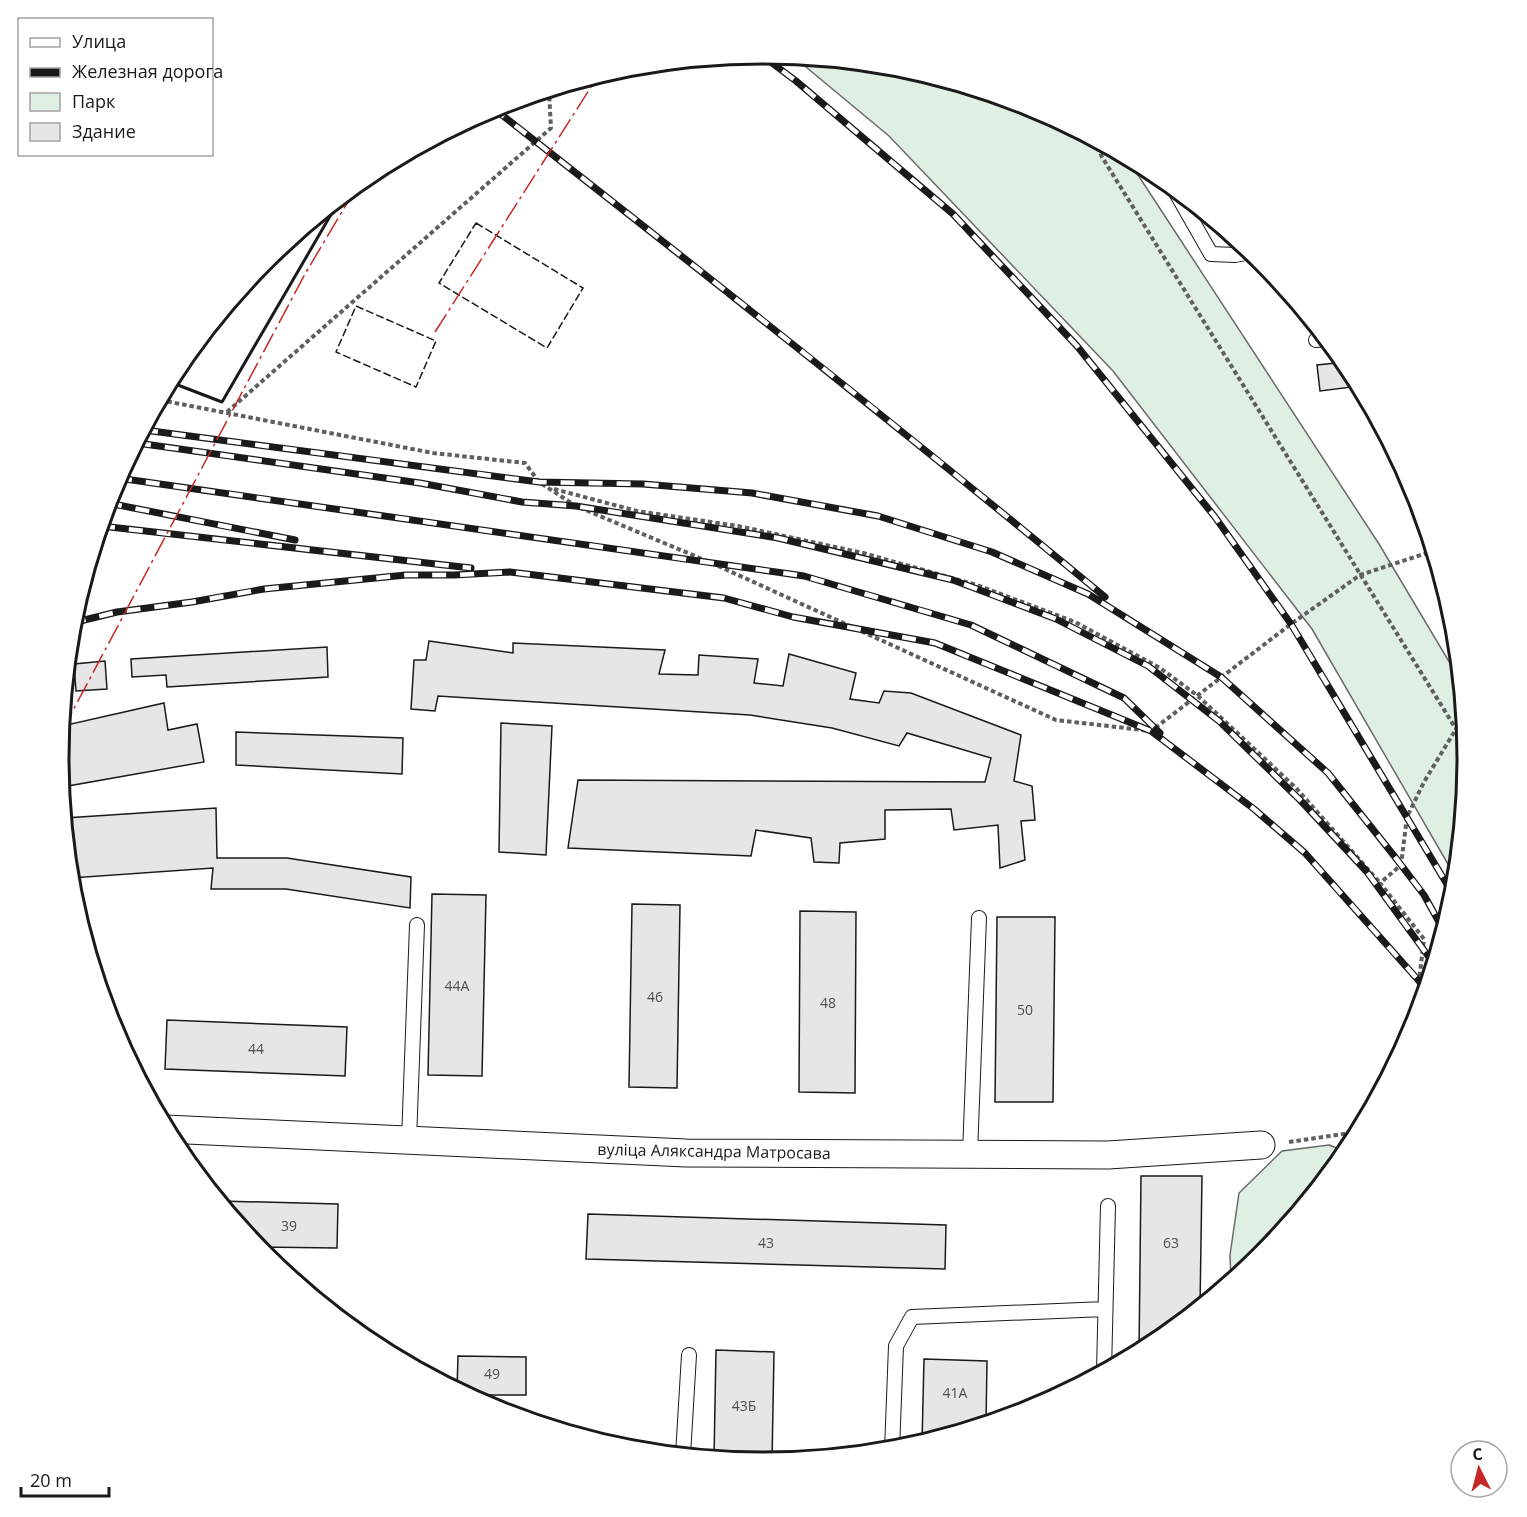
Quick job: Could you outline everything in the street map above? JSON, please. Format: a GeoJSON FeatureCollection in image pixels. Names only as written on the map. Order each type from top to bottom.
{"type":"FeatureCollection","features":[{"type":"Feature","properties":{"kind":"street","name":"вуліца Аляксандра Матросава"},"geometry":{"type":"LineString","coordinates":[[176,1129],[686,1153],[1108,1155],[1261,1146]]}},
{"type":"Feature","properties":{"kind":"lane"},"geometry":{"type":"LineString","coordinates":[[1184,207],[1211,254],[1239,254]]}},
{"type":"Feature","properties":{"kind":"lane"},"geometry":{"type":"LineString","coordinates":[[970,1155],[979,918]]}},
{"type":"Feature","properties":{"kind":"lane"},"geometry":{"type":"LineString","coordinates":[[409,1140],[417,925]]}},
{"type":"Feature","properties":{"kind":"lane"},"geometry":{"type":"LineString","coordinates":[[1104,1363],[1107,1206]]}},
{"type":"Feature","properties":{"kind":"lane"},"geometry":{"type":"LineString","coordinates":[[892,1440],[896,1346],[912,1317],[1106,1309]]}},
{"type":"Feature","properties":{"kind":"lane"},"geometry":{"type":"LineString","coordinates":[[683,1448],[690,1355]]}},
{"type":"Feature","properties":{"kind":"path"},"geometry":{"type":"LineString","coordinates":[[226,412],[551,128],[549,98]]}},
{"type":"Feature","properties":{"kind":"path"},"geometry":{"type":"LineString","coordinates":[[1100,151],[1456,729],[1424,782],[1407,817],[1401,865],[1380,883]]}},
{"type":"Feature","properties":{"kind":"path"},"geometry":{"type":"LineString","coordinates":[[168,401],[433,453],[525,463],[539,482],[576,506],[714,564],[1056,720],[1151,731],[1291,624],[1360,575],[1426,553]]}},
{"type":"Feature","properties":{"kind":"path"},"geometry":{"type":"LineString","coordinates":[[548,488],[637,511],[738,526],[863,553],[977,585],[1075,622],[1160,668],[1197,696],[1297,789],[1380,883],[1424,939],[1419,986]]}},
{"type":"Feature","properties":{"kind":"path"},"geometry":{"type":"LineString","coordinates":[[1261,1146],[1348,1133]]}},
{"type":"Feature","properties":{"kind":"green space"},"geometry":{"type":"Polygon","coordinates":[[[805,66],[854,70],[899,78],[987,101],[1070,136],[1136,173],[1379,544],[1452,666],[1458,758],[1456,804],[1449,866],[1312,629],[1113,371],[889,136],[805,66]]]}},
{"type":"Feature","properties":{"kind":"green space"},"geometry":{"type":"Polygon","coordinates":[[[1329,1145],[1338,1148],[1285,1216],[1231,1271],[1230,1255],[1239,1193],[1282,1151],[1329,1145]]]}},
{"type":"Feature","properties":{"kind":"building"},"geometry":{"type":"Polygon","coordinates":[[[1334,363],[1350,387],[1320,391],[1317,365],[1334,363]]]}},
{"type":"Feature","properties":{"kind":"building"},"geometry":{"type":"Polygon","coordinates":[[[429,641],[513,653],[513,643],[665,650],[659,674],[698,675],[699,655],[758,659],[754,683],[783,686],[789,654],[856,673],[850,699],[879,703],[884,691],[911,693],[1021,735],[1014,781],[1032,786],[1035,820],[1021,821],[1025,860],[1000,868],[998,825],[954,830],[951,809],[885,810],[885,839],[840,843],[839,863],[814,862],[811,838],[756,830],[751,856],[568,848],[578,780],[985,782],[991,758],[907,733],[899,746],[832,728],[750,715],[438,696],[435,711],[411,709],[414,660],[426,660],[429,641]]]}},
{"type":"Feature","properties":{"kind":"building"},"geometry":{"type":"Polygon","coordinates":[[[327,647],[328,677],[167,687],[166,675],[132,677],[131,659],[327,647]]]}},
{"type":"Feature","properties":{"kind":"building"},"geometry":{"type":"Polygon","coordinates":[[[105,661],[107,689],[76,691],[76,664],[105,661]]]}},
{"type":"Feature","properties":{"kind":"building"},"geometry":{"type":"Polygon","coordinates":[[[164,703],[168,730],[197,724],[204,762],[70,786],[71,724],[164,703]]]}},
{"type":"Feature","properties":{"kind":"building"},"geometry":{"type":"Polygon","coordinates":[[[501,723],[552,726],[546,855],[499,852],[501,723]]]}},
{"type":"Feature","properties":{"kind":"building"},"geometry":{"type":"Polygon","coordinates":[[[236,732],[403,738],[402,774],[236,765],[236,732]]]}},
{"type":"Feature","properties":{"kind":"building"},"geometry":{"type":"Polygon","coordinates":[[[216,808],[217,858],[287,858],[411,877],[410,908],[286,889],[211,889],[213,868],[80,877],[72,818],[216,808]]]}},
{"type":"Feature","properties":{"kind":"building"},"geometry":{"type":"Polygon","coordinates":[[[432,894],[486,895],[482,1076],[428,1075],[432,894]]]}},
{"type":"Feature","properties":{"kind":"building"},"geometry":{"type":"Polygon","coordinates":[[[632,904],[680,905],[677,1088],[629,1087],[632,904]]]}},
{"type":"Feature","properties":{"kind":"building"},"geometry":{"type":"Polygon","coordinates":[[[800,911],[856,912],[855,1093],[799,1092],[800,911]]]}},
{"type":"Feature","properties":{"kind":"building"},"geometry":{"type":"Polygon","coordinates":[[[997,917],[1055,917],[1053,1102],[995,1102],[997,917]]]}},
{"type":"Feature","properties":{"kind":"building"},"geometry":{"type":"Polygon","coordinates":[[[167,1020],[347,1027],[345,1076],[165,1069],[167,1020]]]}},
{"type":"Feature","properties":{"kind":"building"},"geometry":{"type":"Polygon","coordinates":[[[1141,1176],[1202,1176],[1200,1297],[1139,1342],[1141,1176]]]}},
{"type":"Feature","properties":{"kind":"building"},"geometry":{"type":"Polygon","coordinates":[[[230,1201],[338,1204],[337,1248],[271,1247],[230,1201]]]}},
{"type":"Feature","properties":{"kind":"building"},"geometry":{"type":"Polygon","coordinates":[[[588,1214],[946,1225],[945,1269],[586,1259],[588,1214]]]}},
{"type":"Feature","properties":{"kind":"building"},"geometry":{"type":"Polygon","coordinates":[[[716,1350],[774,1352],[772,1452],[714,1451],[716,1350]]]}},
{"type":"Feature","properties":{"kind":"building"},"geometry":{"type":"Polygon","coordinates":[[[458,1356],[526,1357],[526,1395],[487,1395],[457,1381],[458,1356]]]}},
{"type":"Feature","properties":{"kind":"building"},"geometry":{"type":"Polygon","coordinates":[[[924,1359],[987,1361],[986,1416],[922,1434],[924,1359]]]}},
{"type":"Feature","properties":{"kind":"railway"},"geometry":{"type":"LineString","coordinates":[[774,64],[953,214],[1077,346],[1215,517],[1291,624],[1446,883]]}},
{"type":"Feature","properties":{"kind":"railway"},"geometry":{"type":"LineString","coordinates":[[502,115],[954,473],[1105,597]]}},
{"type":"Feature","properties":{"kind":"railway"},"geometry":{"type":"LineString","coordinates":[[152,431],[539,482],[643,484],[752,493],[878,516],[992,552],[1088,594],[1221,677],[1328,773],[1424,895],[1438,920]]}},
{"type":"Feature","properties":{"kind":"railway"},"geometry":{"type":"LineString","coordinates":[[145,444],[420,483],[522,502],[576,506],[778,538],[953,580],[1056,619],[1148,666],[1219,721],[1301,801],[1367,872],[1429,956]]}},
{"type":"Feature","properties":{"kind":"railway"},"geometry":{"type":"LineString","coordinates":[[128,479],[804,576],[971,625],[1124,698],[1160,733]]}},
{"type":"Feature","properties":{"kind":"railway"},"geometry":{"type":"LineString","coordinates":[[117,505],[295,540]]}},
{"type":"Feature","properties":{"kind":"railway"},"geometry":{"type":"LineString","coordinates":[[109,527],[471,568]]}},
{"type":"Feature","properties":{"kind":"railway"},"geometry":{"type":"LineString","coordinates":[[84,620],[117,612],[264,589],[406,575],[510,572],[724,598],[793,617],[935,643],[1151,731],[1254,809],[1305,853],[1420,983]]}},
{"type":"Feature","properties":{"kind":"fence"},"geometry":{"type":"LineString","coordinates":[[476,223],[583,288],[547,348],[439,283],[476,223]]}},
{"type":"Feature","properties":{"kind":"fence"},"geometry":{"type":"LineString","coordinates":[[356,306],[436,341],[416,387],[336,352],[356,306]]}},
{"type":"Feature","properties":{"kind":"wall"},"geometry":{"type":"LineString","coordinates":[[178,385],[222,402],[329,218]]}},
{"type":"Feature","properties":{"kind":"power"},"geometry":{"type":"LineString","coordinates":[[435,332],[591,86]]}},
{"type":"Feature","properties":{"kind":"power"},"geometry":{"type":"LineString","coordinates":[[71,714],[305,274],[347,204]]}}]}
